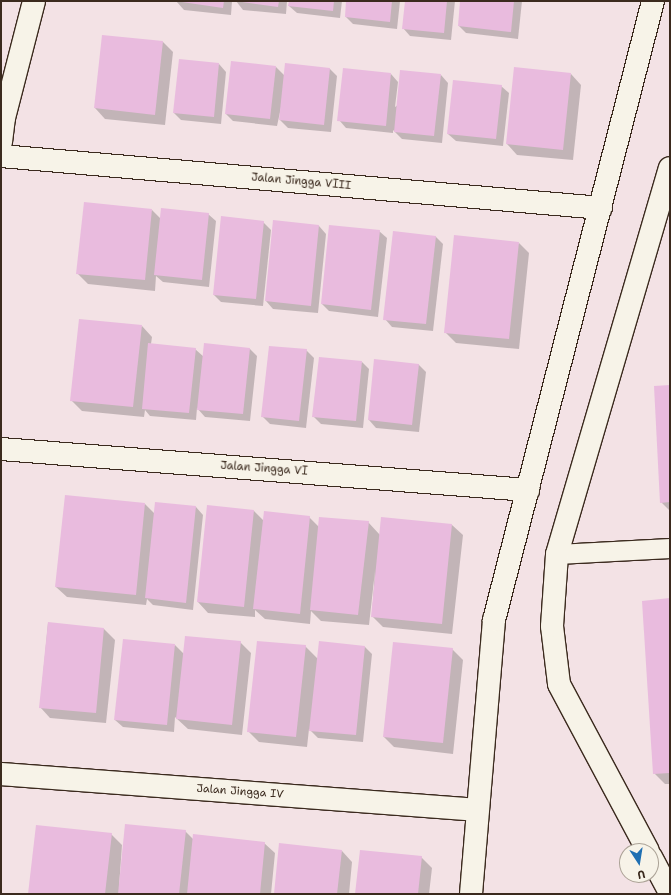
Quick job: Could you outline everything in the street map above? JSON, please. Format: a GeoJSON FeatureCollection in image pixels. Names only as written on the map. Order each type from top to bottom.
{"type":"FeatureCollection","features":[{"type":"Feature","properties":{"kind":"street"},"geometry":{"type":"LineString","coordinates":[[1,142],[4,118],[34,1]]}},
{"type":"Feature","properties":{"kind":"street"},"geometry":{"type":"LineString","coordinates":[[471,894],[494,620],[653,1]]}},
{"type":"Feature","properties":{"kind":"street","name":"Jalan Jingga VIII"},"geometry":{"type":"LineString","coordinates":[[1,156],[601,208]]}},
{"type":"Feature","properties":{"kind":"street"},"geometry":{"type":"LineString","coordinates":[[644,843],[559,684],[552,626],[557,554],[670,168]]}},
{"type":"Feature","properties":{"kind":"street","name":"Jalan Jingga VI"},"geometry":{"type":"LineString","coordinates":[[1,449],[528,490]]}},
{"type":"Feature","properties":{"kind":"street","name":"Jalan Jingga IV"},"geometry":{"type":"LineString","coordinates":[[1,774],[478,810]]}},
{"type":"Feature","properties":{"kind":"street"},"geometry":{"type":"LineString","coordinates":[[659,872],[670,892]]}},
{"type":"Feature","properties":{"kind":"lane"},"geometry":{"type":"LineString","coordinates":[[557,554],[670,548]]}},
{"type":"Feature","properties":{"kind":"building"},"geometry":{"type":"Polygon","coordinates":[[[175,1],[224,1],[223,8],[175,1]]]}},
{"type":"Feature","properties":{"kind":"building"},"geometry":{"type":"Polygon","coordinates":[[[235,1],[279,1],[278,7],[235,1]]]}},
{"type":"Feature","properties":{"kind":"building"},"geometry":{"type":"Polygon","coordinates":[[[289,1],[334,1],[333,11],[288,6],[289,1]]]}},
{"type":"Feature","properties":{"kind":"building"},"geometry":{"type":"Polygon","coordinates":[[[346,1],[392,1],[390,22],[345,17],[346,1]]]}},
{"type":"Feature","properties":{"kind":"building"},"geometry":{"type":"Polygon","coordinates":[[[405,1],[447,1],[444,33],[402,29],[405,1]]]}},
{"type":"Feature","properties":{"kind":"building"},"geometry":{"type":"Polygon","coordinates":[[[460,1],[514,1],[511,32],[458,26],[460,1]]]}},
{"type":"Feature","properties":{"kind":"building"},"geometry":{"type":"Polygon","coordinates":[[[102,35],[163,41],[155,115],[94,108],[102,35]]]}},
{"type":"Feature","properties":{"kind":"building"},"geometry":{"type":"Polygon","coordinates":[[[179,59],[219,63],[214,117],[173,113],[179,59]]]}},
{"type":"Feature","properties":{"kind":"building"},"geometry":{"type":"Polygon","coordinates":[[[231,61],[276,66],[270,119],[225,114],[231,61]]]}},
{"type":"Feature","properties":{"kind":"building"},"geometry":{"type":"Polygon","coordinates":[[[285,63],[330,68],[324,125],[279,120],[285,63]]]}},
{"type":"Feature","properties":{"kind":"building"},"geometry":{"type":"Polygon","coordinates":[[[514,67],[571,73],[563,150],[506,144],[514,67]]]}},
{"type":"Feature","properties":{"kind":"building"},"geometry":{"type":"Polygon","coordinates":[[[343,68],[391,73],[386,126],[337,121],[343,68]]]}},
{"type":"Feature","properties":{"kind":"building"},"geometry":{"type":"Polygon","coordinates":[[[400,70],[441,74],[434,136],[394,132],[400,70]]]}},
{"type":"Feature","properties":{"kind":"building"},"geometry":{"type":"Polygon","coordinates":[[[453,80],[502,85],[496,139],[447,134],[453,80]]]}},
{"type":"Feature","properties":{"kind":"building"},"geometry":{"type":"Polygon","coordinates":[[[84,202],[152,209],[145,280],[76,274],[84,202]]]}},
{"type":"Feature","properties":{"kind":"building"},"geometry":{"type":"Polygon","coordinates":[[[161,208],[209,213],[202,280],[154,275],[161,208]]]}},
{"type":"Feature","properties":{"kind":"building"},"geometry":{"type":"Polygon","coordinates":[[[221,216],[264,221],[256,299],[213,295],[221,216]]]}},
{"type":"Feature","properties":{"kind":"building"},"geometry":{"type":"Polygon","coordinates":[[[273,220],[319,225],[311,306],[265,301],[273,220]]]}},
{"type":"Feature","properties":{"kind":"building"},"geometry":{"type":"Polygon","coordinates":[[[329,225],[380,230],[371,310],[321,304],[329,225]]]}},
{"type":"Feature","properties":{"kind":"building"},"geometry":{"type":"Polygon","coordinates":[[[393,231],[436,236],[426,324],[383,320],[393,231]]]}},
{"type":"Feature","properties":{"kind":"building"},"geometry":{"type":"Polygon","coordinates":[[[454,235],[519,242],[509,339],[444,333],[454,235]]]}},
{"type":"Feature","properties":{"kind":"building"},"geometry":{"type":"Polygon","coordinates":[[[79,319],[142,325],[133,407],[70,401],[79,319]]]}},
{"type":"Feature","properties":{"kind":"building"},"geometry":{"type":"Polygon","coordinates":[[[148,343],[196,348],[189,413],[142,409],[148,343]]]}},
{"type":"Feature","properties":{"kind":"building"},"geometry":{"type":"Polygon","coordinates":[[[204,343],[250,348],[243,414],[197,410],[204,343]]]}},
{"type":"Feature","properties":{"kind":"building"},"geometry":{"type":"Polygon","coordinates":[[[269,346],[307,349],[299,421],[261,417],[269,346]]]}},
{"type":"Feature","properties":{"kind":"building"},"geometry":{"type":"Polygon","coordinates":[[[319,357],[362,361],[356,421],[312,417],[319,357]]]}},
{"type":"Feature","properties":{"kind":"building"},"geometry":{"type":"Polygon","coordinates":[[[374,359],[419,364],[412,425],[368,420],[374,359]]]}},
{"type":"Feature","properties":{"kind":"building"},"geometry":{"type":"Polygon","coordinates":[[[670,385],[670,502],[660,503],[654,386],[670,385]]]}},
{"type":"Feature","properties":{"kind":"building"},"geometry":{"type":"Polygon","coordinates":[[[65,495],[145,503],[136,595],[55,587],[65,495]]]}},
{"type":"Feature","properties":{"kind":"building"},"geometry":{"type":"Polygon","coordinates":[[[155,502],[196,506],[186,603],[145,598],[155,502]]]}},
{"type":"Feature","properties":{"kind":"building"},"geometry":{"type":"Polygon","coordinates":[[[207,505],[254,510],[244,607],[197,602],[207,505]]]}},
{"type":"Feature","properties":{"kind":"building"},"geometry":{"type":"Polygon","coordinates":[[[264,511],[310,516],[300,614],[253,609],[264,511]]]}},
{"type":"Feature","properties":{"kind":"building"},"geometry":{"type":"Polygon","coordinates":[[[319,517],[369,521],[358,615],[310,610],[319,517]]]}},
{"type":"Feature","properties":{"kind":"building"},"geometry":{"type":"Polygon","coordinates":[[[381,517],[452,524],[442,624],[371,617],[381,517]]]}},
{"type":"Feature","properties":{"kind":"building"},"geometry":{"type":"Polygon","coordinates":[[[670,598],[670,773],[653,774],[642,601],[670,598]]]}},
{"type":"Feature","properties":{"kind":"building"},"geometry":{"type":"Polygon","coordinates":[[[48,622],[104,628],[96,713],[39,708],[48,622]]]}},
{"type":"Feature","properties":{"kind":"building"},"geometry":{"type":"Polygon","coordinates":[[[185,636],[241,641],[232,725],[176,719],[185,636]]]}},
{"type":"Feature","properties":{"kind":"building"},"geometry":{"type":"Polygon","coordinates":[[[123,639],[175,644],[167,725],[114,720],[123,639]]]}},
{"type":"Feature","properties":{"kind":"building"},"geometry":{"type":"Polygon","coordinates":[[[257,641],[306,645],[296,737],[247,732],[257,641]]]}},
{"type":"Feature","properties":{"kind":"building"},"geometry":{"type":"Polygon","coordinates":[[[319,641],[365,646],[356,735],[309,731],[319,641]]]}},
{"type":"Feature","properties":{"kind":"building"},"geometry":{"type":"Polygon","coordinates":[[[393,642],[453,648],[443,743],[383,737],[393,642]]]}},
{"type":"Feature","properties":{"kind":"building"},"geometry":{"type":"Polygon","coordinates":[[[125,824],[186,830],[179,894],[118,894],[125,824]]]}},
{"type":"Feature","properties":{"kind":"building"},"geometry":{"type":"Polygon","coordinates":[[[36,825],[112,833],[105,894],[28,894],[36,825]]]}},
{"type":"Feature","properties":{"kind":"building"},"geometry":{"type":"Polygon","coordinates":[[[193,834],[265,842],[260,894],[187,894],[193,834]]]}},
{"type":"Feature","properties":{"kind":"building"},"geometry":{"type":"Polygon","coordinates":[[[279,843],[342,850],[337,894],[274,894],[279,843]]]}},
{"type":"Feature","properties":{"kind":"building"},"geometry":{"type":"Polygon","coordinates":[[[360,850],[422,856],[418,894],[355,894],[360,850]]]}}]}
